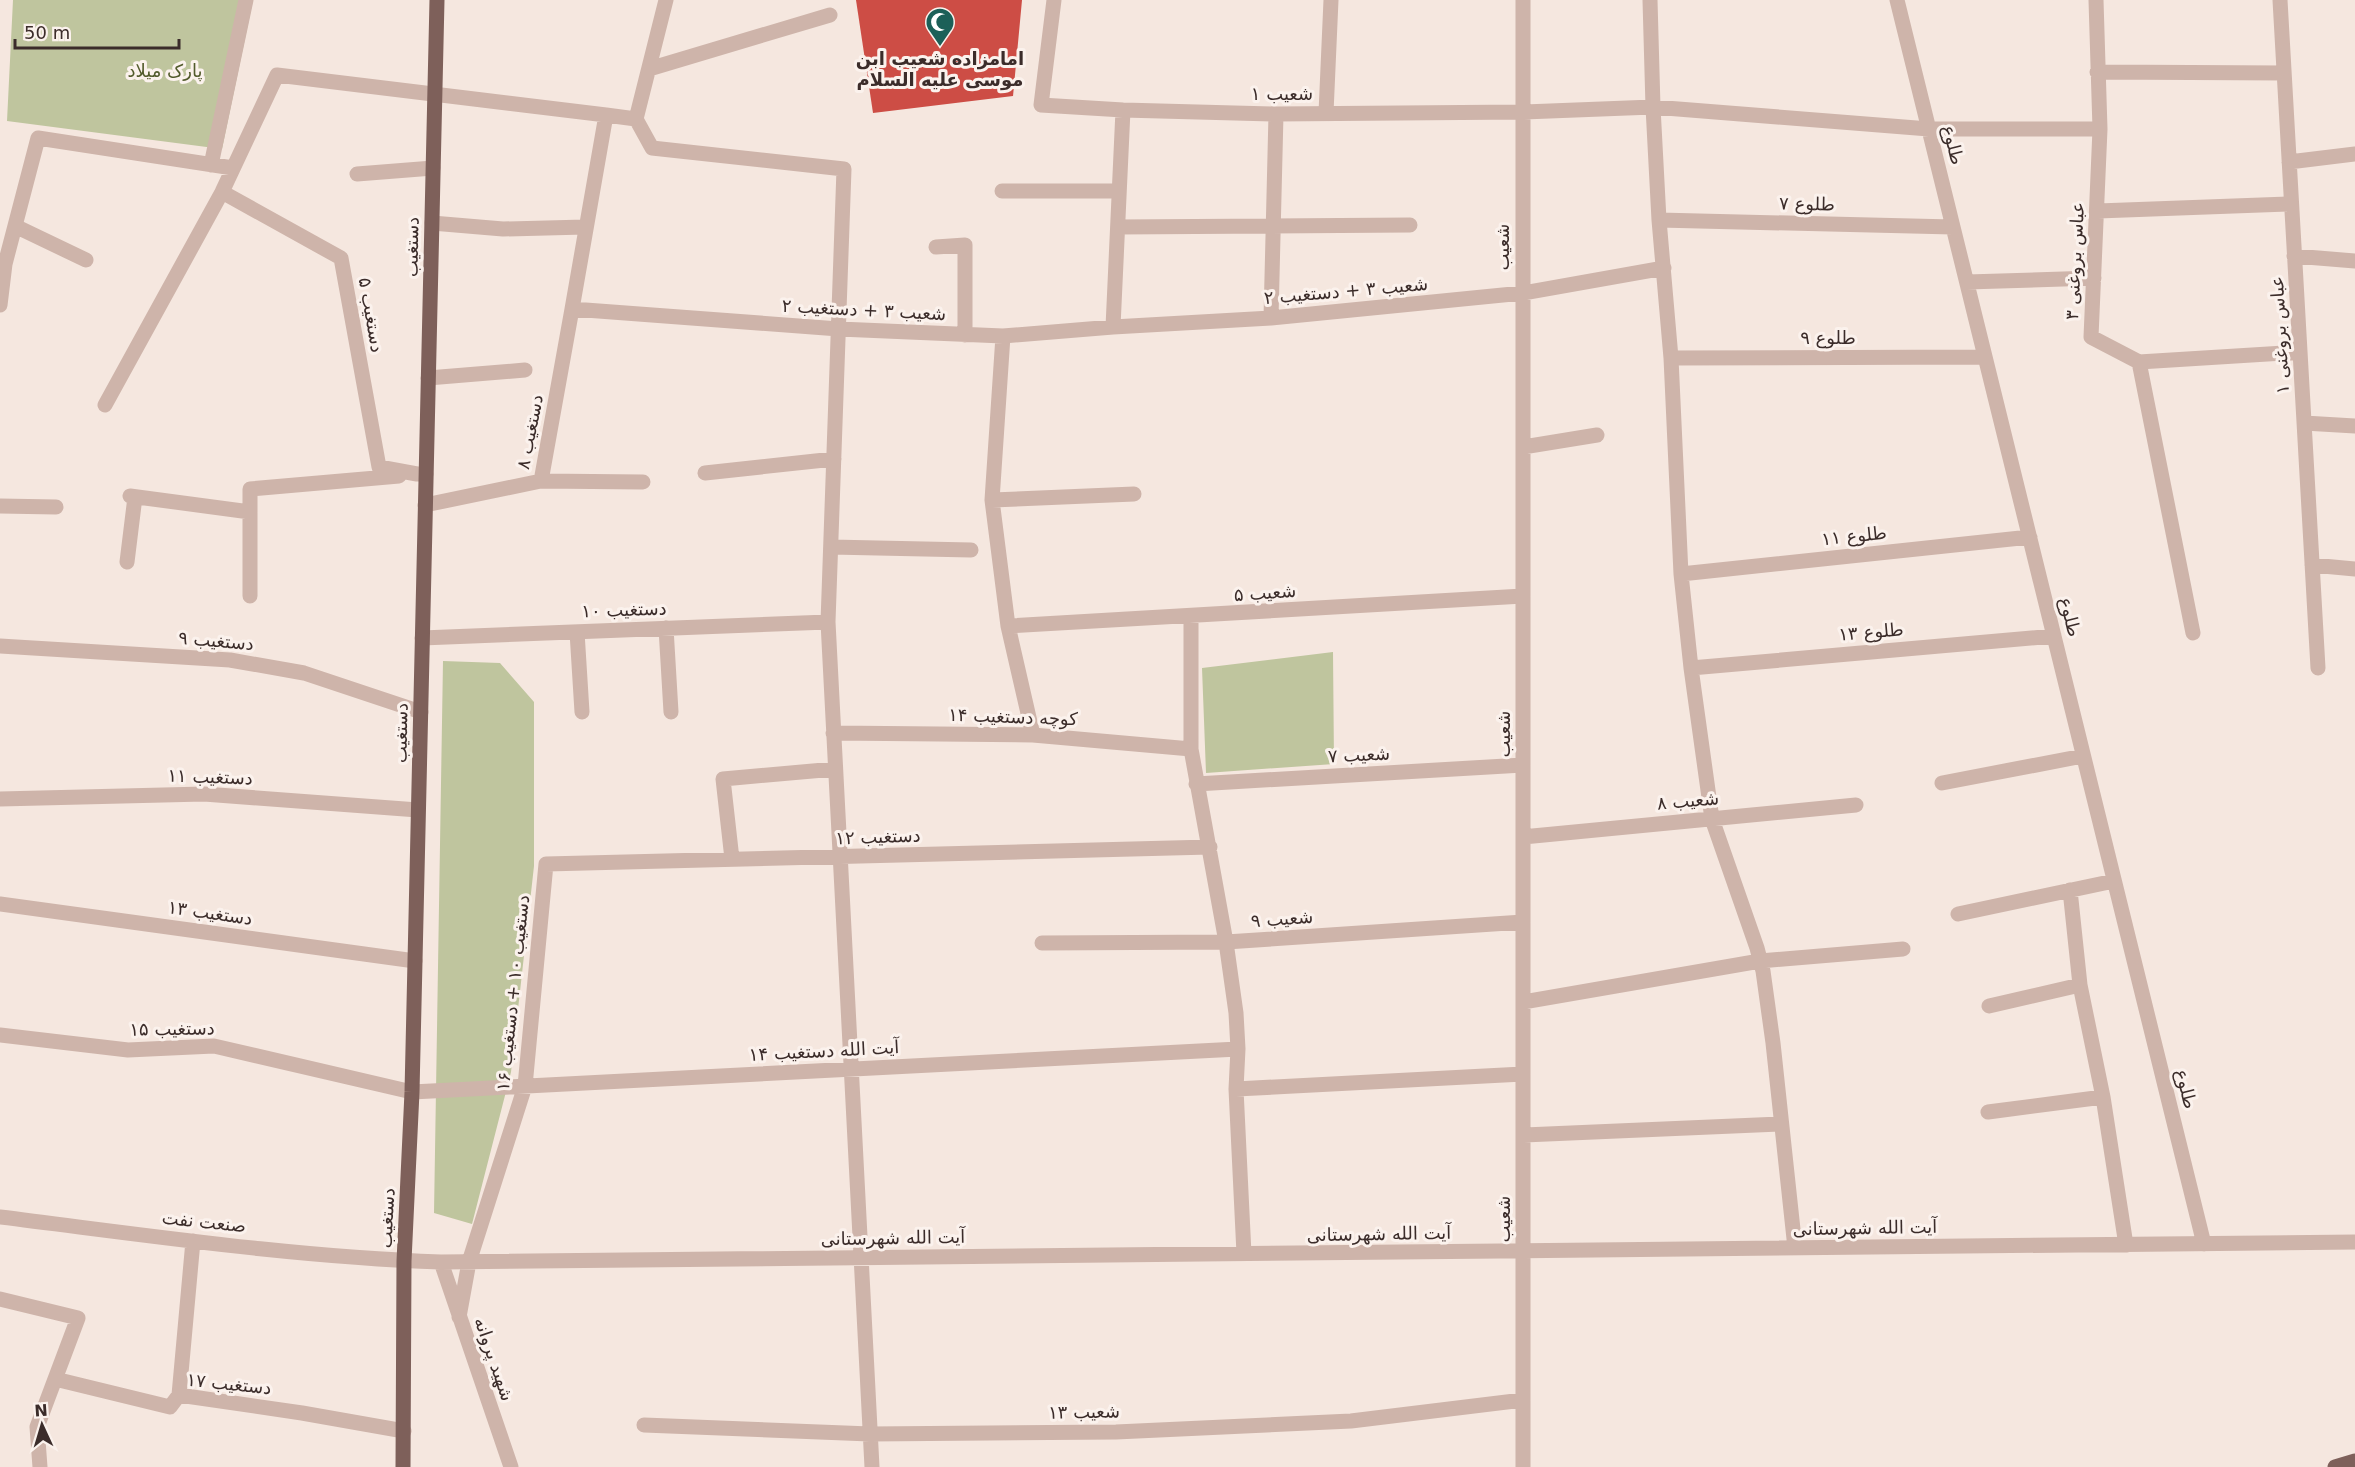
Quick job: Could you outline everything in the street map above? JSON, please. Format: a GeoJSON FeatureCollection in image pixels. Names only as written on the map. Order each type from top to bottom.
{"type":"FeatureCollection","features":[{"type":"Feature","properties":{"kind":"main road","name":"دستغیب"},"geometry":{"type":"LineString","coordinates":[[403,1467],[404,1261],[412,1092],[425,505],[422,474],[428,378],[437,0]]}},
{"type":"Feature","properties":{"kind":"main road"},"geometry":{"type":"LineString","coordinates":[[2335,1467],[2355,1461]]}},
{"type":"Feature","properties":{"kind":"street"},"geometry":{"type":"LineString","coordinates":[[211,165],[246,0]]}},
{"type":"Feature","properties":{"kind":"street"},"geometry":{"type":"LineString","coordinates":[[666,0],[636,118],[652,148],[844,169],[828,622],[872,1467]]}},
{"type":"Feature","properties":{"kind":"street","name":"شعیب ۱"},"geometry":{"type":"LineString","coordinates":[[1054,0],[1041,105],[1123,110],[1276,114],[1523,112],[1653,107],[1929,129],[2100,129]]}},
{"type":"Feature","properties":{"kind":"street"},"geometry":{"type":"LineString","coordinates":[[1326,113],[1331,0]]}},
{"type":"Feature","properties":{"kind":"street","name":"شعیب"},"geometry":{"type":"LineString","coordinates":[[1523,0],[1524,1467]]}},
{"type":"Feature","properties":{"kind":"street"},"geometry":{"type":"LineString","coordinates":[[1650,0],[1659,220],[1671,358],[1681,574],[1691,668],[1712,819],[1760,961],[1773,1043],[1795,1248]]}},
{"type":"Feature","properties":{"kind":"street","name":"طلوع"},"geometry":{"type":"LineString","coordinates":[[1897,0],[2204,1244]]}},
{"type":"Feature","properties":{"kind":"street","name":"عباس بروغنی ۳"},"geometry":{"type":"LineString","coordinates":[[2096,0],[2100,129],[2091,337],[2139,362]]}},
{"type":"Feature","properties":{"kind":"street","name":"عباس بروغنی ۱"},"geometry":{"type":"LineString","coordinates":[[2280,0],[2319,668]]}},
{"type":"Feature","properties":{"kind":"street"},"geometry":{"type":"LineString","coordinates":[[649,69],[830,15]]}},
{"type":"Feature","properties":{"kind":"street"},"geometry":{"type":"LineString","coordinates":[[2097,72],[2284,74]]}},
{"type":"Feature","properties":{"kind":"street"},"geometry":{"type":"LineString","coordinates":[[105,405],[222,192],[277,75],[636,118]]}},
{"type":"Feature","properties":{"kind":"street"},"geometry":{"type":"LineString","coordinates":[[1113,327],[1123,110]]}},
{"type":"Feature","properties":{"kind":"street"},"geometry":{"type":"LineString","coordinates":[[1271,318],[1276,114]]}},
{"type":"Feature","properties":{"kind":"street"},"geometry":{"type":"LineString","coordinates":[[572,309],[606,115]]}},
{"type":"Feature","properties":{"kind":"street"},"geometry":{"type":"LineString","coordinates":[[0,305],[3,263],[38,138],[233,168]]}},
{"type":"Feature","properties":{"kind":"street"},"geometry":{"type":"LineString","coordinates":[[2289,162],[2355,154]]}},
{"type":"Feature","properties":{"kind":"street"},"geometry":{"type":"LineString","coordinates":[[357,174],[433,168]]}},
{"type":"Feature","properties":{"kind":"street"},"geometry":{"type":"LineString","coordinates":[[1002,191],[1119,191]]}},
{"type":"Feature","properties":{"kind":"street","name":"دستغیب ۵"},"geometry":{"type":"LineString","coordinates":[[222,192],[341,258],[379,466],[422,474]]}},
{"type":"Feature","properties":{"kind":"street"},"geometry":{"type":"LineString","coordinates":[[2098,211],[2291,204]]}},
{"type":"Feature","properties":{"kind":"street","name":"طلوع ۷"},"geometry":{"type":"LineString","coordinates":[[1659,220],[1953,227]]}},
{"type":"Feature","properties":{"kind":"street"},"geometry":{"type":"LineString","coordinates":[[432,223],[503,229],[585,227]]}},
{"type":"Feature","properties":{"kind":"street"},"geometry":{"type":"LineString","coordinates":[[1118,226],[1410,225]]}},
{"type":"Feature","properties":{"kind":"street"},"geometry":{"type":"LineString","coordinates":[[15,226],[86,260]]}},
{"type":"Feature","properties":{"kind":"street"},"geometry":{"type":"LineString","coordinates":[[936,247],[965,245],[965,335]]}},
{"type":"Feature","properties":{"kind":"street"},"geometry":{"type":"LineString","coordinates":[[2294,256],[2355,261]]}},
{"type":"Feature","properties":{"kind":"street","name":"شعیب ۳ + دستغیب ۲"},"geometry":{"type":"LineString","coordinates":[[572,309],[839,328],[1004,336],[1271,318],[1523,294],[1664,268]]}},
{"type":"Feature","properties":{"kind":"street"},"geometry":{"type":"LineString","coordinates":[[1967,282],[2094,278]]}},
{"type":"Feature","properties":{"kind":"street","name":"دستغیب ۸"},"geometry":{"type":"LineString","coordinates":[[425,505],[541,481],[572,309]]}},
{"type":"Feature","properties":{"kind":"street"},"geometry":{"type":"LineString","coordinates":[[1004,336],[992,500],[1008,626],[1033,735]]}},
{"type":"Feature","properties":{"kind":"street"},"geometry":{"type":"LineString","coordinates":[[2193,633],[2139,362],[2300,352]]}},
{"type":"Feature","properties":{"kind":"street","name":"طلوع ۹"},"geometry":{"type":"LineString","coordinates":[[1671,358],[1985,357]]}},
{"type":"Feature","properties":{"kind":"street"},"geometry":{"type":"LineString","coordinates":[[428,378],[525,370]]}},
{"type":"Feature","properties":{"kind":"street"},"geometry":{"type":"LineString","coordinates":[[2304,423],[2355,426]]}},
{"type":"Feature","properties":{"kind":"street"},"geometry":{"type":"LineString","coordinates":[[1523,447],[1597,435]]}},
{"type":"Feature","properties":{"kind":"street"},"geometry":{"type":"LineString","coordinates":[[705,473],[834,459]]}},
{"type":"Feature","properties":{"kind":"street"},"geometry":{"type":"LineString","coordinates":[[250,596],[250,489],[422,474]]}},
{"type":"Feature","properties":{"kind":"street"},"geometry":{"type":"LineString","coordinates":[[541,481],[643,482]]}},
{"type":"Feature","properties":{"kind":"street"},"geometry":{"type":"LineString","coordinates":[[992,500],[1134,494]]}},
{"type":"Feature","properties":{"kind":"street"},"geometry":{"type":"LineString","coordinates":[[127,562],[132,496],[250,512]]}},
{"type":"Feature","properties":{"kind":"street"},"geometry":{"type":"LineString","coordinates":[[0,506],[56,507]]}},
{"type":"Feature","properties":{"kind":"street","name":"طلوع ۱۱"},"geometry":{"type":"LineString","coordinates":[[1681,574],[2030,537]]}},
{"type":"Feature","properties":{"kind":"street"},"geometry":{"type":"LineString","coordinates":[[831,547],[971,550]]}},
{"type":"Feature","properties":{"kind":"street"},"geometry":{"type":"LineString","coordinates":[[2312,565],[2355,569]]}},
{"type":"Feature","properties":{"kind":"street","name":"شعیب ۵"},"geometry":{"type":"LineString","coordinates":[[1008,626],[1523,596]]}},
{"type":"Feature","properties":{"kind":"street"},"geometry":{"type":"LineString","coordinates":[[1191,617],[1191,749],[1210,847],[1236,1013],[1238,1049],[1236,1089],[1244,1254]]}},
{"type":"Feature","properties":{"kind":"street","name":"دستغیب ۱۰"},"geometry":{"type":"LineString","coordinates":[[422,638],[828,622]]}},
{"type":"Feature","properties":{"kind":"street"},"geometry":{"type":"LineString","coordinates":[[666,628],[671,712]]}},
{"type":"Feature","properties":{"kind":"street"},"geometry":{"type":"LineString","coordinates":[[577,632],[582,712]]}},
{"type":"Feature","properties":{"kind":"street","name":"طلوع ۱۳"},"geometry":{"type":"LineString","coordinates":[[1691,668],[2054,636]]}},
{"type":"Feature","properties":{"kind":"street","name":"دستغیب ۹"},"geometry":{"type":"LineString","coordinates":[[0,646],[230,660],[304,673],[421,712]]}},
{"type":"Feature","properties":{"kind":"street","name":"کوچه دستغیب ۱۴"},"geometry":{"type":"LineString","coordinates":[[834,733],[1033,735],[1191,749]]}},
{"type":"Feature","properties":{"kind":"street"},"geometry":{"type":"LineString","coordinates":[[1942,783],[2084,756]]}},
{"type":"Feature","properties":{"kind":"street","name":"شعیب ۷"},"geometry":{"type":"LineString","coordinates":[[1196,784],[1523,765]]}},
{"type":"Feature","properties":{"kind":"street"},"geometry":{"type":"LineString","coordinates":[[732,859],[723,779],[836,769]]}},
{"type":"Feature","properties":{"kind":"street","name":"دستغیب ۱۱"},"geometry":{"type":"LineString","coordinates":[[0,799],[204,794],[418,810]]}},
{"type":"Feature","properties":{"kind":"street","name":"شعیب ۸"},"geometry":{"type":"LineString","coordinates":[[1523,837],[1856,805]]}},
{"type":"Feature","properties":{"kind":"street","name":"دستغیب ۱۲"},"geometry":{"type":"LineString","coordinates":[[546,864],[1210,847]]}},
{"type":"Feature","properties":{"kind":"street","name":"دستغیب ۱۰ + دستغیب ۱۶"},"geometry":{"type":"LineString","coordinates":[[459,1317],[469,1262],[525,1086],[546,864]]}},
{"type":"Feature","properties":{"kind":"street"},"geometry":{"type":"LineString","coordinates":[[1958,914],[2114,881]]}},
{"type":"Feature","properties":{"kind":"street"},"geometry":{"type":"LineString","coordinates":[[2070,890],[2080,985],[2103,1097],[2126,1245]]}},
{"type":"Feature","properties":{"kind":"street","name":"دستغیب ۱۳"},"geometry":{"type":"LineString","coordinates":[[0,904],[415,961]]}},
{"type":"Feature","properties":{"kind":"street","name":"شعیب ۹"},"geometry":{"type":"LineString","coordinates":[[1042,943],[1226,942],[1523,922]]}},
{"type":"Feature","properties":{"kind":"street"},"geometry":{"type":"LineString","coordinates":[[1523,1002],[1760,961],[1903,949]]}},
{"type":"Feature","properties":{"kind":"street"},"geometry":{"type":"LineString","coordinates":[[1989,1006],[2080,985]]}},
{"type":"Feature","properties":{"kind":"street","name":"دستغیب ۱۵"},"geometry":{"type":"LineString","coordinates":[[0,1035],[128,1050],[214,1046],[412,1092]]}},
{"type":"Feature","properties":{"kind":"street","name":"آیت الله دستغیب ۱۴"},"geometry":{"type":"LineString","coordinates":[[412,1092],[1238,1049]]}},
{"type":"Feature","properties":{"kind":"street"},"geometry":{"type":"LineString","coordinates":[[1236,1089],[1523,1074]]}},
{"type":"Feature","properties":{"kind":"street"},"geometry":{"type":"LineString","coordinates":[[1988,1112],[2103,1097]]}},
{"type":"Feature","properties":{"kind":"street"},"geometry":{"type":"LineString","coordinates":[[1524,1135],[1781,1124]]}},
{"type":"Feature","properties":{"kind":"street","name":"صنعت نفت"},"geometry":{"type":"LineString","coordinates":[[0,1217],[193,1241],[404,1261]]}},
{"type":"Feature","properties":{"kind":"street"},"geometry":{"type":"LineString","coordinates":[[179,1395],[193,1241]]}},
{"type":"Feature","properties":{"kind":"street","name":"آیت الله شهرستانی"},"geometry":{"type":"LineString","coordinates":[[404,1261],[1523,1252],[2355,1242]]}},
{"type":"Feature","properties":{"kind":"street","name":"شهید پروانه"},"geometry":{"type":"LineString","coordinates":[[441,1262],[511,1467]]}},
{"type":"Feature","properties":{"kind":"street"},"geometry":{"type":"LineString","coordinates":[[0,1299],[78,1318],[37,1427],[40,1467]]}},
{"type":"Feature","properties":{"kind":"street","name":"دستغیب ۱۷"},"geometry":{"type":"LineString","coordinates":[[55,1379],[170,1407],[179,1395],[404,1431]]}},
{"type":"Feature","properties":{"kind":"street","name":"شعیب ۱۳"},"geometry":{"type":"LineString","coordinates":[[644,1425],[870,1434],[1116,1432],[1351,1421],[1523,1400]]}},
{"type":"Feature","properties":{"kind":"green space","name":"پارک میلاد"},"geometry":{"type":"Polygon","coordinates":[[[13,0],[253,0],[222,149],[7,121],[13,0]]]}},
{"type":"Feature","properties":{"kind":"green space"},"geometry":{"type":"Polygon","coordinates":[[[1333,652],[1334,764],[1206,773],[1202,668],[1333,652]]]}},
{"type":"Feature","properties":{"kind":"green space"},"geometry":{"type":"Polygon","coordinates":[[[443,661],[500,663],[534,702],[534,866],[511,1072],[472,1224],[434,1213],[443,661]]]}},
{"type":"Feature","properties":{"kind":"building","name":"امامزاده شعیب ابن موسی علیه السلام"},"geometry":{"type":"Polygon","coordinates":[[[856,0],[1022,0],[1013,96],[873,113],[856,0]]]}},
{"type":"Feature","properties":{"kind":"place","name":"امامزاده شعیب ابن موسی علیه السلام"},"geometry":{"type":"Point","coordinates":[940,48]}}]}
